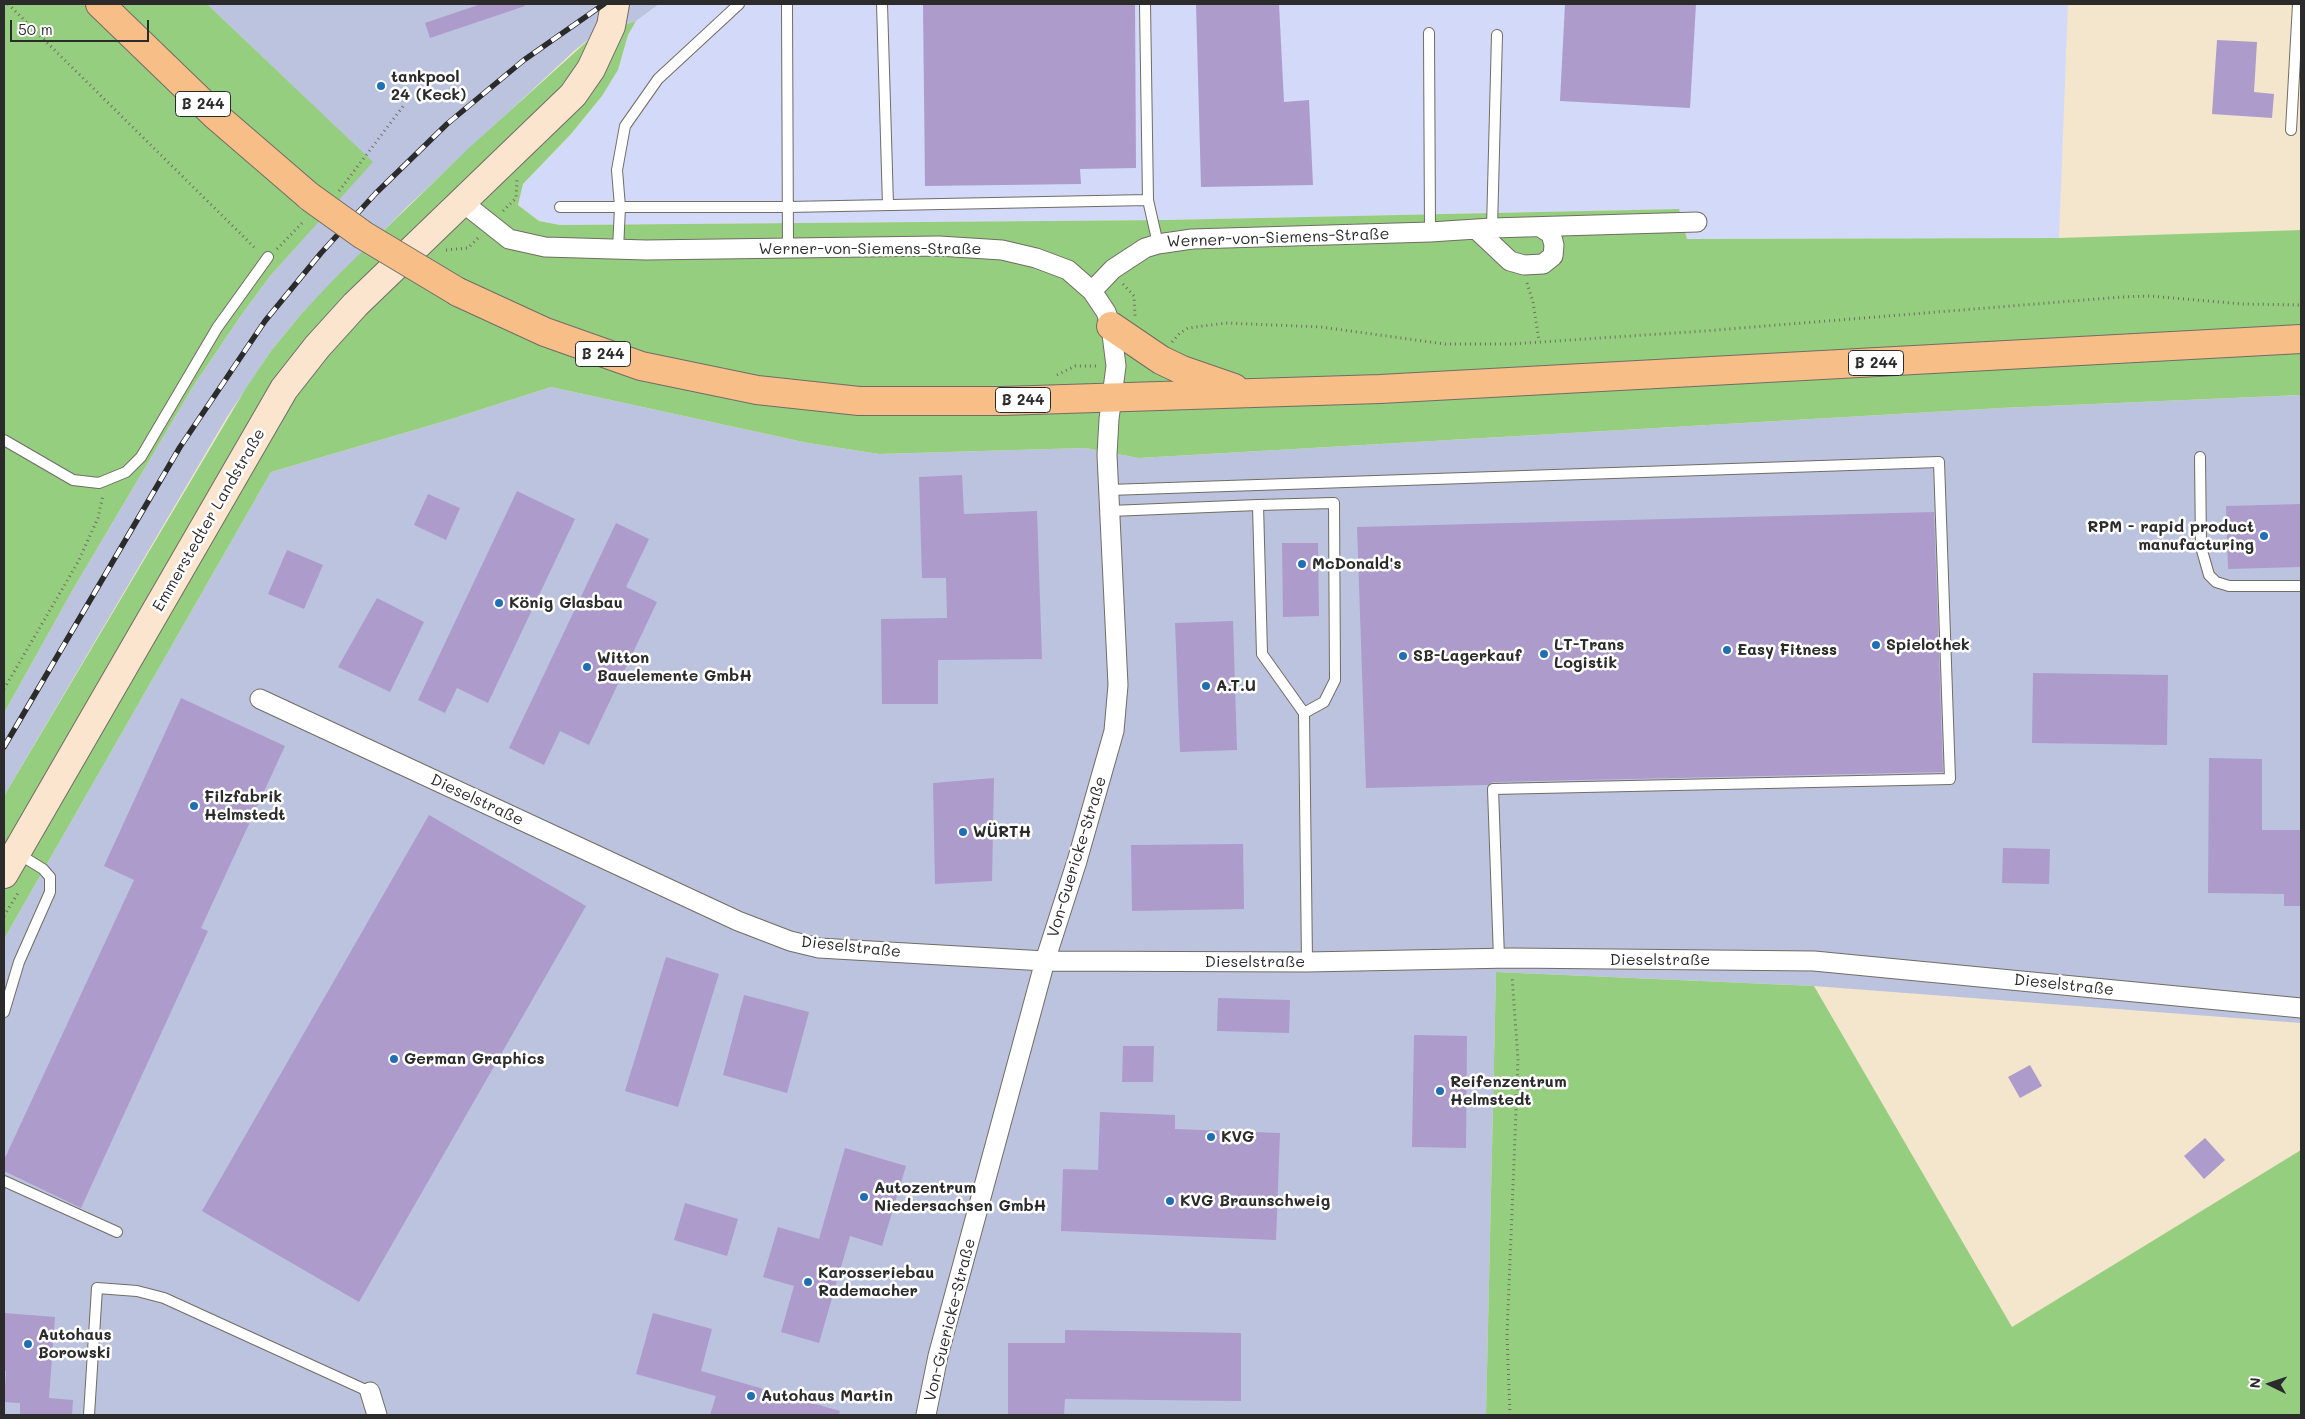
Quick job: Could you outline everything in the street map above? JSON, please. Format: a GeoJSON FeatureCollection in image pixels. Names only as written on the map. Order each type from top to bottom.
{"type":"FeatureCollection","features":[{"type":"Feature","properties":{"kind":"main road","name":"B 244"},"geometry":{"type":"LineString","coordinates":[[100,4],[310,207],[363,235],[458,292],[544,332],[641,366],[757,390],[859,401],[934,402],[1252,394],[1538,381],[2301,339]]}},
{"type":"Feature","properties":{"kind":"main road","name":"Emmerstedter Landstraße"},"geometry":{"type":"LineString","coordinates":[[18,863],[284,389],[317,346],[355,305],[460,201],[573,94],[591,69],[611,26],[614,4]]}},
{"type":"Feature","properties":{"kind":"main road","name":"B 244"},"geometry":{"type":"LineString","coordinates":[[1111,326],[1158,358],[1182,370],[1252,394]]}},
{"type":"Feature","properties":{"kind":"street","name":"Werner-von-Siemens-Straße"},"geometry":{"type":"LineString","coordinates":[[460,201],[509,239],[527,245],[618,250],[939,246],[1002,250],[1068,270],[1092,291],[1111,271],[1131,256],[1158,244],[1192,239],[1697,222]]}},
{"type":"Feature","properties":{"kind":"street"},"geometry":{"type":"LineString","coordinates":[[1484,229],[1510,261],[1524,265],[1543,264],[1553,256],[1554,245],[1551,234],[1540,227]]}},
{"type":"Feature","properties":{"kind":"street","name":"Von-Guericke-Straße"},"geometry":{"type":"LineString","coordinates":[[926,1415],[938,1356],[1045,961],[1108,757],[1117,711],[1107,436],[1116,366],[1111,326],[1106,312],[1092,291]]}},
{"type":"Feature","properties":{"kind":"street","name":"Dieselstraße"},"geometry":{"type":"LineString","coordinates":[[260,699],[738,921],[790,941],[819,948],[1045,961],[1307,962],[1505,958],[1814,961],[2301,1008]]}},
{"type":"Feature","properties":{"kind":"street"},"geometry":{"type":"LineString","coordinates":[[370,1392],[377,1415]]}},
{"type":"Feature","properties":{"kind":"lane"},"geometry":{"type":"LineString","coordinates":[[618,250],[620,207],[618,170],[625,126],[658,78],[739,4]]}},
{"type":"Feature","properties":{"kind":"lane"},"geometry":{"type":"LineString","coordinates":[[787,4],[788,249]]}},
{"type":"Feature","properties":{"kind":"lane"},"geometry":{"type":"LineString","coordinates":[[882,4],[888,205]]}},
{"type":"Feature","properties":{"kind":"lane"},"geometry":{"type":"LineString","coordinates":[[1144,4],[1148,200],[1158,244]]}},
{"type":"Feature","properties":{"kind":"lane"},"geometry":{"type":"LineString","coordinates":[[2291,130],[2298,4]]}},
{"type":"Feature","properties":{"kind":"lane"},"geometry":{"type":"LineString","coordinates":[[1429,33],[1430,232]]}},
{"type":"Feature","properties":{"kind":"lane"},"geometry":{"type":"LineString","coordinates":[[1484,229],[1496,35]]}},
{"type":"Feature","properties":{"kind":"lane"},"geometry":{"type":"LineString","coordinates":[[560,207],[788,207],[1148,200]]}},
{"type":"Feature","properties":{"kind":"lane"},"geometry":{"type":"LineString","coordinates":[[4,440],[72,480],[87,483],[105,482],[126,472],[141,457],[217,328],[268,257]]}},
{"type":"Feature","properties":{"kind":"lane"},"geometry":{"type":"LineString","coordinates":[[2200,457],[2201,547],[2209,575],[2216,582],[2229,586],[2301,586]]}},
{"type":"Feature","properties":{"kind":"lane"},"geometry":{"type":"LineString","coordinates":[[1109,490],[1939,462],[1950,778],[1493,788],[1505,958]]}},
{"type":"Feature","properties":{"kind":"lane"},"geometry":{"type":"LineString","coordinates":[[1110,512],[1334,503],[1335,680],[1324,702],[1304,714]]}},
{"type":"Feature","properties":{"kind":"lane"},"geometry":{"type":"LineString","coordinates":[[1258,505],[1262,654],[1304,714],[1307,962]]}},
{"type":"Feature","properties":{"kind":"lane"},"geometry":{"type":"LineString","coordinates":[[4,1012],[19,962],[50,892],[50,877],[18,863]]}},
{"type":"Feature","properties":{"kind":"lane"},"geometry":{"type":"LineString","coordinates":[[4,1181],[117,1232]]}},
{"type":"Feature","properties":{"kind":"lane"},"geometry":{"type":"LineString","coordinates":[[88,1415],[98,1288],[137,1291],[164,1298],[370,1392]]}},
{"type":"Feature","properties":{"kind":"path"},"geometry":{"type":"LineString","coordinates":[[8,4],[251,245],[268,257],[310,207]]}},
{"type":"Feature","properties":{"kind":"path"},"geometry":{"type":"LineString","coordinates":[[337,193],[344,187],[404,105]]}},
{"type":"Feature","properties":{"kind":"path"},"geometry":{"type":"LineString","coordinates":[[439,252],[454,248],[468,248],[516,198],[517,180],[524,173]]}},
{"type":"Feature","properties":{"kind":"path"},"geometry":{"type":"LineString","coordinates":[[1510,261],[1528,283],[1538,341]]}},
{"type":"Feature","properties":{"kind":"path"},"geometry":{"type":"LineString","coordinates":[[1111,271],[1134,296],[1135,316],[1138,321]]}},
{"type":"Feature","properties":{"kind":"path"},"geometry":{"type":"LineString","coordinates":[[1158,358],[1180,333],[1188,328],[1226,323],[1321,327],[1444,344],[1511,344],[1704,331],[2121,297],[2150,296],[2243,304],[2301,306]]}},
{"type":"Feature","properties":{"kind":"path"},"geometry":{"type":"LineString","coordinates":[[1048,375],[1057,375],[1075,366],[1116,366]]}},
{"type":"Feature","properties":{"kind":"path"},"geometry":{"type":"LineString","coordinates":[[4,689],[90,539],[98,518],[105,482]]}},
{"type":"Feature","properties":{"kind":"path"},"geometry":{"type":"LineString","coordinates":[[4,916],[14,899],[18,863]]}},
{"type":"Feature","properties":{"kind":"path"},"geometry":{"type":"LineString","coordinates":[[1505,958],[1518,1060],[1506,1336],[1510,1415]]}},
{"type":"Feature","properties":{"kind":"shaded area"},"geometry":{"type":"Polygon","coordinates":[[[207,4],[659,4],[636,21],[594,35],[574,51],[406,208],[302,313],[271,351],[227,417],[4,796],[4,713],[72,591],[194,385],[240,317],[270,276],[372,162],[207,4]]]}},
{"type":"Feature","properties":{"kind":"shaded area"},"geometry":{"type":"Polygon","coordinates":[[[659,4],[2068,4],[2059,238],[1687,239],[1679,209],[1165,220],[560,225],[539,221],[518,205],[523,184],[571,134],[602,96],[618,70],[628,35],[636,21],[659,4]]]}},
{"type":"Feature","properties":{"kind":"shaded area"},"geometry":{"type":"Polygon","coordinates":[[[551,387],[808,443],[879,454],[1085,448],[1139,458],[2001,408],[2301,395],[2301,1023],[1814,986],[1496,972],[1486,1415],[4,1415],[4,939],[271,472],[445,421],[551,387]]]}},
{"type":"Feature","properties":{"kind":"green space"},"geometry":{"type":"Polygon","coordinates":[[[4,4],[207,4],[373,162],[270,276],[194,385],[72,591],[4,713],[4,4]]]}},
{"type":"Feature","properties":{"kind":"green space"},"geometry":{"type":"Polygon","coordinates":[[[636,21],[628,35],[618,70],[602,96],[571,134],[523,184],[518,205],[539,221],[560,225],[1165,220],[1679,209],[1687,239],[2059,238],[2301,230],[2301,395],[2001,408],[1139,458],[1085,448],[879,454],[808,443],[551,387],[445,421],[271,472],[4,939],[4,796],[246,388],[271,351],[302,313],[340,273],[470,147],[594,35],[636,21]]]}},
{"type":"Feature","properties":{"kind":"green space"},"geometry":{"type":"Polygon","coordinates":[[[1496,972],[1814,986],[2012,1327],[2301,1150],[2301,1415],[1486,1415],[1496,972]]]}},
{"type":"Feature","properties":{"kind":"building"},"geometry":{"type":"Polygon","coordinates":[[[481,4],[524,4],[525,6],[430,38],[425,23],[481,4]]]}},
{"type":"Feature","properties":{"kind":"building"},"geometry":{"type":"Polygon","coordinates":[[[923,4],[1135,4],[1136,168],[1080,169],[1081,184],[925,186],[923,4]]]}},
{"type":"Feature","properties":{"kind":"building"},"geometry":{"type":"Polygon","coordinates":[[[1196,4],[1279,4],[1284,102],[1309,100],[1313,185],[1201,187],[1196,4]]]}},
{"type":"Feature","properties":{"kind":"building"},"geometry":{"type":"Polygon","coordinates":[[[1565,4],[1696,4],[1690,108],[1560,101],[1565,4]]]}},
{"type":"Feature","properties":{"kind":"building"},"geometry":{"type":"Polygon","coordinates":[[[2217,40],[2257,42],[2254,92],[2274,94],[2272,118],[2212,114],[2217,40]]]}},
{"type":"Feature","properties":{"kind":"building"},"geometry":{"type":"Polygon","coordinates":[[[962,475],[964,514],[1037,511],[1042,659],[938,660],[938,704],[882,704],[881,619],[947,618],[946,578],[922,578],[919,477],[962,475]]]}},
{"type":"Feature","properties":{"kind":"building","name":"König Glasbau"},"geometry":{"type":"Polygon","coordinates":[[[517,491],[575,519],[488,703],[457,688],[445,713],[418,700],[517,491]]]}},
{"type":"Feature","properties":{"kind":"building"},"geometry":{"type":"Polygon","coordinates":[[[428,494],[460,508],[446,540],[414,525],[428,494]]]}},
{"type":"Feature","properties":{"kind":"building","name":"RPM - rapid product manufacturing"},"geometry":{"type":"Polygon","coordinates":[[[2301,504],[2301,567],[2228,569],[2226,506],[2301,504]]]}},
{"type":"Feature","properties":{"kind":"building"},"geometry":{"type":"Polygon","coordinates":[[[1934,512],[1943,772],[1493,782],[1488,785],[1366,788],[1357,527],[1934,512]]]}},
{"type":"Feature","properties":{"kind":"building","name":"Witton Bauelemente GmbH"},"geometry":{"type":"Polygon","coordinates":[[[616,523],[649,539],[626,587],[657,602],[589,745],[560,731],[544,765],[509,748],[616,523]]]}},
{"type":"Feature","properties":{"kind":"building"},"geometry":{"type":"Polygon","coordinates":[[[1282,543],[1318,543],[1319,616],[1283,617],[1282,543]]]}},
{"type":"Feature","properties":{"kind":"building"},"geometry":{"type":"Polygon","coordinates":[[[287,550],[323,565],[304,609],[268,594],[287,550]]]}},
{"type":"Feature","properties":{"kind":"building"},"geometry":{"type":"Polygon","coordinates":[[[377,598],[424,622],[390,692],[338,667],[377,598]]]}},
{"type":"Feature","properties":{"kind":"building","name":"A.T.U"},"geometry":{"type":"Polygon","coordinates":[[[1233,621],[1237,750],[1180,752],[1175,623],[1233,621]]]}},
{"type":"Feature","properties":{"kind":"building"},"geometry":{"type":"Polygon","coordinates":[[[2033,673],[2168,675],[2167,745],[2032,743],[2033,673]]]}},
{"type":"Feature","properties":{"kind":"building"},"geometry":{"type":"Polygon","coordinates":[[[181,698],[285,746],[201,928],[208,931],[81,1208],[4,1171],[4,1160],[134,880],[104,866],[181,698]]]}},
{"type":"Feature","properties":{"kind":"building"},"geometry":{"type":"Polygon","coordinates":[[[2209,758],[2262,759],[2262,830],[2301,830],[2301,906],[2284,906],[2284,894],[2208,893],[2209,758]]]}},
{"type":"Feature","properties":{"kind":"building","name":"WÜRTH"},"geometry":{"type":"Polygon","coordinates":[[[994,778],[992,881],[935,884],[933,783],[994,778]]]}},
{"type":"Feature","properties":{"kind":"building","name":"German Graphics"},"geometry":{"type":"Polygon","coordinates":[[[429,815],[586,906],[359,1302],[202,1211],[429,815]]]}},
{"type":"Feature","properties":{"kind":"building"},"geometry":{"type":"Polygon","coordinates":[[[1243,844],[1244,909],[1132,911],[1131,845],[1243,844]]]}},
{"type":"Feature","properties":{"kind":"building"},"geometry":{"type":"Polygon","coordinates":[[[2003,848],[2050,849],[2049,884],[2002,883],[2003,848]]]}},
{"type":"Feature","properties":{"kind":"building"},"geometry":{"type":"Polygon","coordinates":[[[666,957],[719,974],[678,1107],[625,1091],[666,957]]]}},
{"type":"Feature","properties":{"kind":"building"},"geometry":{"type":"Polygon","coordinates":[[[744,995],[809,1012],[787,1093],[723,1075],[744,995]]]}},
{"type":"Feature","properties":{"kind":"building"},"geometry":{"type":"Polygon","coordinates":[[[1218,998],[1290,1000],[1289,1033],[1217,1031],[1218,998]]]}},
{"type":"Feature","properties":{"kind":"building","name":"Reifenzentrum Helmstedt"},"geometry":{"type":"Polygon","coordinates":[[[1414,1035],[1467,1036],[1466,1148],[1412,1147],[1414,1035]]]}},
{"type":"Feature","properties":{"kind":"building"},"geometry":{"type":"Polygon","coordinates":[[[1123,1046],[1154,1046],[1153,1082],[1122,1082],[1123,1046]]]}},
{"type":"Feature","properties":{"kind":"building"},"geometry":{"type":"Polygon","coordinates":[[[2030,1065],[2042,1086],[2020,1098],[2008,1077],[2030,1065]]]}},
{"type":"Feature","properties":{"kind":"building","name":"KVG Braunschweig"},"geometry":{"type":"Polygon","coordinates":[[[1100,1112],[1175,1115],[1175,1129],[1280,1133],[1276,1240],[1061,1231],[1063,1169],[1098,1170],[1100,1112]]]}},
{"type":"Feature","properties":{"kind":"building"},"geometry":{"type":"Polygon","coordinates":[[[2205,1138],[2225,1160],[2204,1179],[2184,1156],[2205,1138]]]}},
{"type":"Feature","properties":{"kind":"building"},"geometry":{"type":"Polygon","coordinates":[[[845,1148],[906,1166],[882,1246],[850,1236],[819,1343],[781,1332],[794,1286],[763,1277],[778,1227],[819,1239],[845,1148]]]}},
{"type":"Feature","properties":{"kind":"building"},"geometry":{"type":"Polygon","coordinates":[[[685,1203],[738,1219],[727,1256],[674,1240],[685,1203]]]}},
{"type":"Feature","properties":{"kind":"building","name":"Autohaus Borowski"},"geometry":{"type":"Polygon","coordinates":[[[4,1313],[55,1317],[49,1398],[73,1400],[72,1415],[20,1415],[20,1403],[4,1402],[6,1371],[4,1371],[4,1313]]]}},
{"type":"Feature","properties":{"kind":"building"},"geometry":{"type":"Polygon","coordinates":[[[653,1313],[712,1329],[701,1371],[840,1411],[839,1415],[710,1415],[716,1396],[636,1374],[653,1313]]]}},
{"type":"Feature","properties":{"kind":"building"},"geometry":{"type":"Polygon","coordinates":[[[1065,1330],[1241,1333],[1241,1401],[1065,1399],[1064,1415],[1008,1415],[1008,1343],[1065,1343],[1065,1330]]]}},
{"type":"Feature","properties":{"kind":"railway"},"geometry":{"type":"LineString","coordinates":[[4,747],[180,447],[265,321],[321,253],[376,193],[447,124],[524,60],[604,4]]}},
{"type":"Feature","properties":{"kind":"place","name":"tankpool 24 (Keck)"},"geometry":{"type":"Point","coordinates":[381,86]}},
{"type":"Feature","properties":{"kind":"place","name":"RPM - rapid product manufacturing"},"geometry":{"type":"Point","coordinates":[2264,536]}},
{"type":"Feature","properties":{"kind":"place","name":"McDonald's"},"geometry":{"type":"Point","coordinates":[1302,564]}},
{"type":"Feature","properties":{"kind":"place","name":"König Glasbau"},"geometry":{"type":"Point","coordinates":[499,603]}},
{"type":"Feature","properties":{"kind":"place","name":"Spielothek"},"geometry":{"type":"Point","coordinates":[1876,645]}},
{"type":"Feature","properties":{"kind":"place","name":"Easy Fitness"},"geometry":{"type":"Point","coordinates":[1727,650]}},
{"type":"Feature","properties":{"kind":"place","name":"LT-Trans Logistik"},"geometry":{"type":"Point","coordinates":[1544,654]}},
{"type":"Feature","properties":{"kind":"place","name":"SB-Lagerkauf"},"geometry":{"type":"Point","coordinates":[1403,656]}},
{"type":"Feature","properties":{"kind":"place","name":"Witton Bauelemente GmbH"},"geometry":{"type":"Point","coordinates":[587,667]}},
{"type":"Feature","properties":{"kind":"place","name":"A.T.U"},"geometry":{"type":"Point","coordinates":[1206,686]}},
{"type":"Feature","properties":{"kind":"place","name":"Filzfabrik Helmstedt"},"geometry":{"type":"Point","coordinates":[194,806]}},
{"type":"Feature","properties":{"kind":"place","name":"WÜRTH"},"geometry":{"type":"Point","coordinates":[963,832]}},
{"type":"Feature","properties":{"kind":"place","name":"German Graphics"},"geometry":{"type":"Point","coordinates":[394,1059]}},
{"type":"Feature","properties":{"kind":"place","name":"Reifenzentrum Helmstedt"},"geometry":{"type":"Point","coordinates":[1440,1091]}},
{"type":"Feature","properties":{"kind":"place","name":"KVG"},"geometry":{"type":"Point","coordinates":[1211,1137]}},
{"type":"Feature","properties":{"kind":"place","name":"Autozentrum Niedersachsen GmbH"},"geometry":{"type":"Point","coordinates":[864,1197]}},
{"type":"Feature","properties":{"kind":"place","name":"KVG Braunschweig"},"geometry":{"type":"Point","coordinates":[1170,1201]}},
{"type":"Feature","properties":{"kind":"place","name":"Karosseriebau Rademacher"},"geometry":{"type":"Point","coordinates":[808,1282]}},
{"type":"Feature","properties":{"kind":"place","name":"Autohaus Borowski"},"geometry":{"type":"Point","coordinates":[28,1344]}},
{"type":"Feature","properties":{"kind":"place","name":"Autohaus Martin"},"geometry":{"type":"Point","coordinates":[751,1396]}}]}
